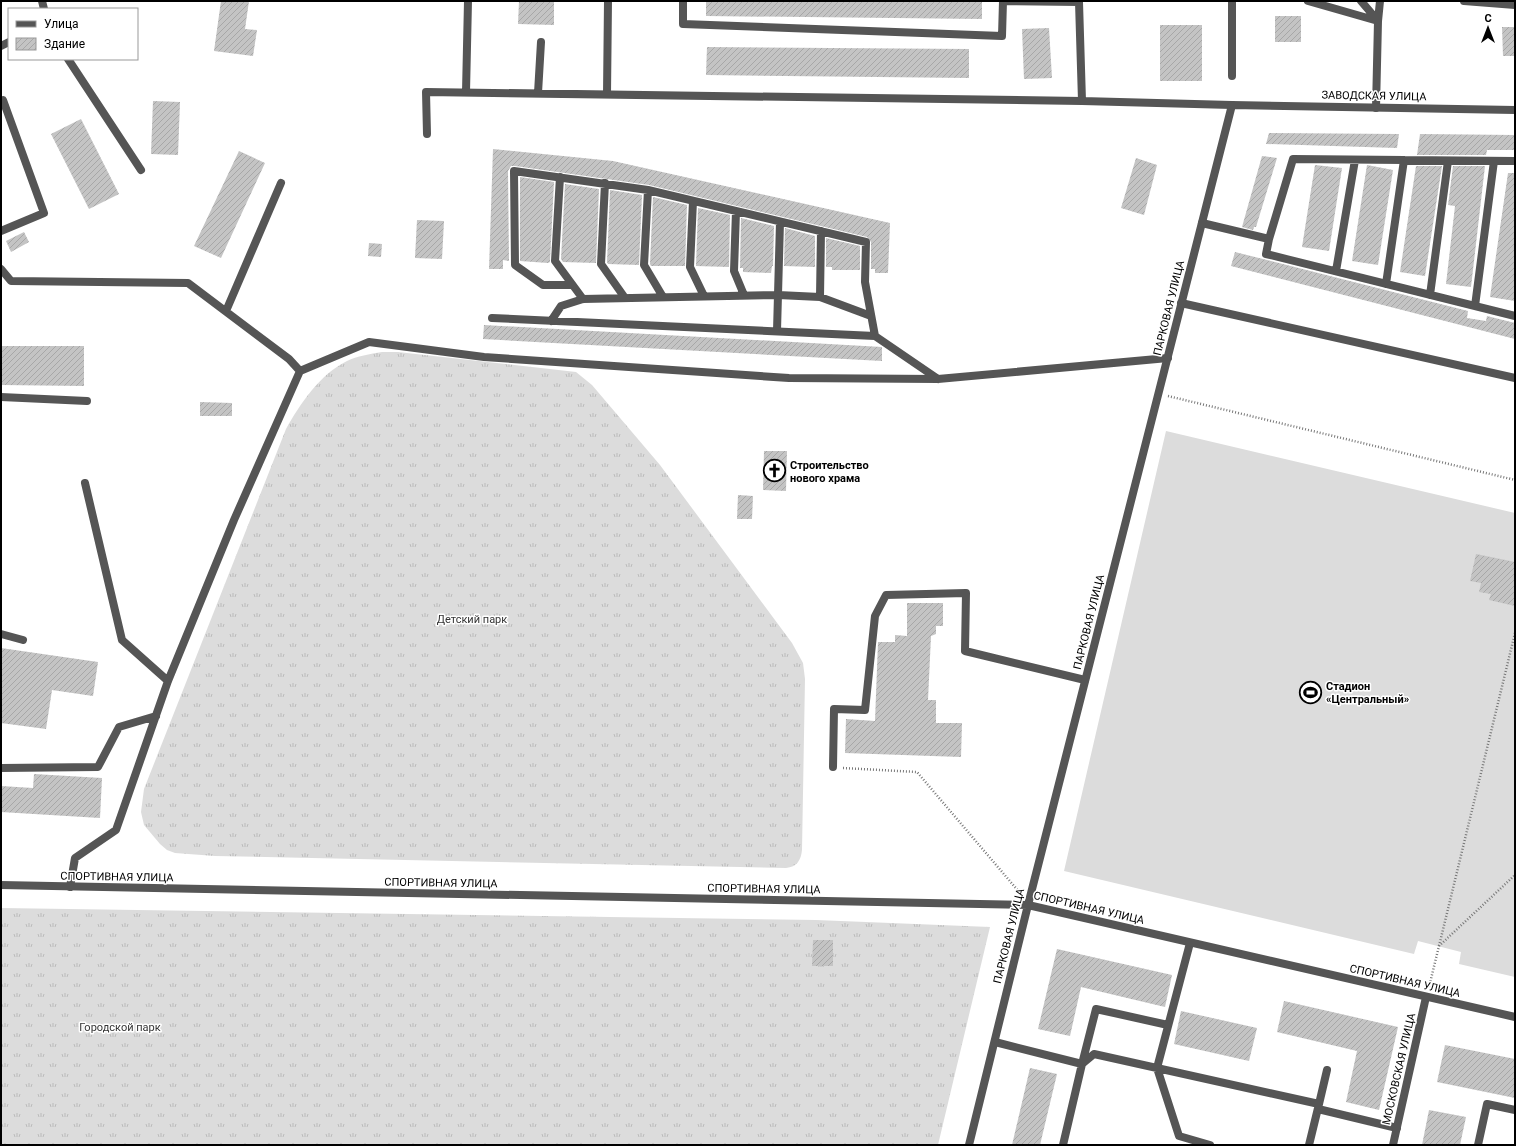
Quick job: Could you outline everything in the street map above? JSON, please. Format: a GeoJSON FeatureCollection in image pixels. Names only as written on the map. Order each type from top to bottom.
{"type":"FeatureCollection","features":[{"type":"Feature","properties":{"kind":"street"},"geometry":{"type":"LineString","coordinates":[[466,92],[468,1]]}},
{"type":"Feature","properties":{"kind":"street"},"geometry":{"type":"LineString","coordinates":[[607,94],[608,1]]}},
{"type":"Feature","properties":{"kind":"street"},"geometry":{"type":"LineString","coordinates":[[683,1],[683,24],[1002,36],[1003,1],[1079,2],[1082,101]]}},
{"type":"Feature","properties":{"kind":"street"},"geometry":{"type":"LineString","coordinates":[[1232,1],[1232,76]]}},
{"type":"Feature","properties":{"kind":"street"},"geometry":{"type":"LineString","coordinates":[[1308,1],[1378,21]]}},
{"type":"Feature","properties":{"kind":"street"},"geometry":{"type":"LineString","coordinates":[[1361,1],[1378,21]]}},
{"type":"Feature","properties":{"kind":"street"},"geometry":{"type":"LineString","coordinates":[[1376,108],[1378,21],[1380,1]]}},
{"type":"Feature","properties":{"kind":"street"},"geometry":{"type":"LineString","coordinates":[[1464,1],[1515,5]]}},
{"type":"Feature","properties":{"kind":"street"},"geometry":{"type":"LineString","coordinates":[[538,93],[540,42]]}},
{"type":"Feature","properties":{"kind":"street"},"geometry":{"type":"LineString","coordinates":[[69,60],[141,170]]}},
{"type":"Feature","properties":{"kind":"street","name":"ЗАВОДСКАЯ УЛИЦА"},"geometry":{"type":"LineString","coordinates":[[427,134],[426,92],[1082,101],[1515,110]]}},
{"type":"Feature","properties":{"kind":"street"},"geometry":{"type":"LineString","coordinates":[[1,231],[44,213],[3,100]]}},
{"type":"Feature","properties":{"kind":"street","name":"ПАРКОВАЯ УЛИЦА"},"geometry":{"type":"LineString","coordinates":[[970,1145],[1028,905],[1157,394],[1168,358],[1232,105]]}},
{"type":"Feature","properties":{"kind":"street"},"geometry":{"type":"LineString","coordinates":[[1515,161],[1293,159],[1269,239],[1266,254],[1515,316]]}},
{"type":"Feature","properties":{"kind":"street"},"geometry":{"type":"LineString","coordinates":[[1336,271],[1355,160]]}},
{"type":"Feature","properties":{"kind":"street"},"geometry":{"type":"LineString","coordinates":[[1386,284],[1404,160]]}},
{"type":"Feature","properties":{"kind":"street"},"geometry":{"type":"LineString","coordinates":[[1430,295],[1448,161]]}},
{"type":"Feature","properties":{"kind":"street"},"geometry":{"type":"LineString","coordinates":[[1475,306],[1494,161]]}},
{"type":"Feature","properties":{"kind":"street"},"geometry":{"type":"LineString","coordinates":[[572,285],[543,285],[514,264],[514,172],[605,183],[648,190],[866,242],[865,282],[875,336]]}},
{"type":"Feature","properties":{"kind":"street"},"geometry":{"type":"LineString","coordinates":[[560,177],[555,261],[583,299]]}},
{"type":"Feature","properties":{"kind":"street"},"geometry":{"type":"LineString","coordinates":[[226,311],[282,183]]}},
{"type":"Feature","properties":{"kind":"street"},"geometry":{"type":"LineString","coordinates":[[605,183],[601,264],[626,298]]}},
{"type":"Feature","properties":{"kind":"street"},"geometry":{"type":"LineString","coordinates":[[648,190],[644,265],[663,297]]}},
{"type":"Feature","properties":{"kind":"street"},"geometry":{"type":"LineString","coordinates":[[693,201],[690,267],[704,296]]}},
{"type":"Feature","properties":{"kind":"street"},"geometry":{"type":"LineString","coordinates":[[736,211],[734,271],[744,295]]}},
{"type":"Feature","properties":{"kind":"street"},"geometry":{"type":"LineString","coordinates":[[777,332],[780,222]]}},
{"type":"Feature","properties":{"kind":"street"},"geometry":{"type":"LineString","coordinates":[[1202,223],[1269,239]]}},
{"type":"Feature","properties":{"kind":"street"},"geometry":{"type":"LineString","coordinates":[[820,297],[821,231]]}},
{"type":"Feature","properties":{"kind":"street"},"geometry":{"type":"LineString","coordinates":[[1,269],[11,281],[188,283],[289,359],[300,371]]}},
{"type":"Feature","properties":{"kind":"street"},"geometry":{"type":"LineString","coordinates":[[550,321],[561,306],[583,299],[744,295],[820,297],[871,316]]}},
{"type":"Feature","properties":{"kind":"street"},"geometry":{"type":"LineString","coordinates":[[1181,303],[1515,378]]}},
{"type":"Feature","properties":{"kind":"street"},"geometry":{"type":"LineString","coordinates":[[492,318],[875,336],[938,379]]}},
{"type":"Feature","properties":{"kind":"street"},"geometry":{"type":"LineString","coordinates":[[70,887],[76,858],[116,830],[168,681],[234,520],[300,371],[370,342],[484,357],[765,376],[938,379],[1168,358]]}},
{"type":"Feature","properties":{"kind":"street"},"geometry":{"type":"LineString","coordinates":[[1,398],[87,401]]}},
{"type":"Feature","properties":{"kind":"street"},"geometry":{"type":"LineString","coordinates":[[86,483],[122,640],[168,681]]}},
{"type":"Feature","properties":{"kind":"street"},"geometry":{"type":"LineString","coordinates":[[833,767],[834,709],[865,710],[874,616],[886,595],[966,593],[965,651],[1085,680]]}},
{"type":"Feature","properties":{"kind":"street"},"geometry":{"type":"LineString","coordinates":[[1,634],[23,640]]}},
{"type":"Feature","properties":{"kind":"street"},"geometry":{"type":"LineString","coordinates":[[1,768],[98,767],[119,727],[156,716]]}},
{"type":"Feature","properties":{"kind":"street","name":"СПОРТИВНАЯ УЛИЦА"},"geometry":{"type":"LineString","coordinates":[[1,885],[1028,905],[1515,1017]]}},
{"type":"Feature","properties":{"kind":"street"},"geometry":{"type":"LineString","coordinates":[[1190,943],[1157,1068],[1179,1136],[1210,1145]]}},
{"type":"Feature","properties":{"kind":"street","name":"МОСКОВСКАЯ УЛИЦА"},"geometry":{"type":"LineString","coordinates":[[1393,1145],[1426,997]]}},
{"type":"Feature","properties":{"kind":"street"},"geometry":{"type":"LineString","coordinates":[[1063,1145],[1096,1009],[1168,1025]]}},
{"type":"Feature","properties":{"kind":"street"},"geometry":{"type":"LineString","coordinates":[[994,1042],[1082,1064]]}},
{"type":"Feature","properties":{"kind":"street"},"geometry":{"type":"LineString","coordinates":[[1082,1064],[1094,1054],[1319,1106],[1397,1128]]}},
{"type":"Feature","properties":{"kind":"street"},"geometry":{"type":"LineString","coordinates":[[1309,1145],[1326,1070]]}},
{"type":"Feature","properties":{"kind":"street"},"geometry":{"type":"LineString","coordinates":[[1478,1145],[1487,1104],[1515,1110]]}},
{"type":"Feature","properties":{"kind":"path"},"geometry":{"type":"LineString","coordinates":[[1157,394],[1515,480]]}},
{"type":"Feature","properties":{"kind":"path"},"geometry":{"type":"LineString","coordinates":[[1426,997],[1515,633]]}},
{"type":"Feature","properties":{"kind":"path"},"geometry":{"type":"LineString","coordinates":[[833,767],[917,772],[1013,884],[1028,905]]}},
{"type":"Feature","properties":{"kind":"path"},"geometry":{"type":"LineString","coordinates":[[1439,946],[1515,876]]}},
{"type":"Feature","properties":{"kind":"green space","name":"Детский парк"},"geometry":{"type":"Polygon","coordinates":[[[382,352],[398,352],[576,372],[592,385],[660,465],[792,643],[803,663],[805,679],[802,850],[801,857],[796,865],[786,868],[215,856],[175,853],[167,850],[144,825],[141,812],[144,789],[286,429],[304,400],[328,374],[351,359],[382,352]]]}},
{"type":"Feature","properties":{"kind":"green space","name":"Стадион «Центральный»"},"geometry":{"type":"Polygon","coordinates":[[[1166,431],[1515,513],[1515,977],[1459,964],[1461,952],[1418,941],[1414,954],[1064,871],[1166,431]]]}},
{"type":"Feature","properties":{"kind":"green space","name":"Городской парк"},"geometry":{"type":"Polygon","coordinates":[[[1,908],[816,920],[990,927],[938,1145],[1,1145],[1,908]]]}},
{"type":"Feature","properties":{"kind":"building"},"geometry":{"type":"Polygon","coordinates":[[[221,1],[249,1],[245,29],[257,30],[253,56],[214,51],[221,1]]]}},
{"type":"Feature","properties":{"kind":"building"},"geometry":{"type":"Polygon","coordinates":[[[519,1],[554,1],[554,25],[518,24],[519,1]]]}},
{"type":"Feature","properties":{"kind":"building"},"geometry":{"type":"Polygon","coordinates":[[[706,1],[982,1],[982,19],[706,16],[706,1]]]}},
{"type":"Feature","properties":{"kind":"building"},"geometry":{"type":"Polygon","coordinates":[[[1275,16],[1301,16],[1301,42],[1275,42],[1275,16]]]}},
{"type":"Feature","properties":{"kind":"building"},"geometry":{"type":"Polygon","coordinates":[[[1160,25],[1202,25],[1202,81],[1160,81],[1160,25]]]}},
{"type":"Feature","properties":{"kind":"building"},"geometry":{"type":"Polygon","coordinates":[[[1502,27],[1515,27],[1515,56],[1503,56],[1502,27]]]}},
{"type":"Feature","properties":{"kind":"building"},"geometry":{"type":"Polygon","coordinates":[[[1049,28],[1052,78],[1024,79],[1022,29],[1049,28]]]}},
{"type":"Feature","properties":{"kind":"building"},"geometry":{"type":"Polygon","coordinates":[[[707,47],[969,49],[969,78],[706,75],[707,47]]]}},
{"type":"Feature","properties":{"kind":"building"},"geometry":{"type":"Polygon","coordinates":[[[153,101],[180,102],[178,155],[151,154],[153,101]]]}},
{"type":"Feature","properties":{"kind":"building"},"geometry":{"type":"Polygon","coordinates":[[[81,119],[119,194],[89,209],[51,134],[81,119]]]}},
{"type":"Feature","properties":{"kind":"building"},"geometry":{"type":"Polygon","coordinates":[[[1269,133],[1399,134],[1397,148],[1266,144],[1269,133]]]}},
{"type":"Feature","properties":{"kind":"building"},"geometry":{"type":"Polygon","coordinates":[[[1420,134],[1515,135],[1515,150],[1487,150],[1486,155],[1417,155],[1420,134]]]}},
{"type":"Feature","properties":{"kind":"building"},"geometry":{"type":"Polygon","coordinates":[[[493,149],[613,161],[890,223],[888,273],[875,273],[875,269],[871,269],[871,242],[867,237],[649,185],[515,166],[511,166],[508,171],[509,261],[503,260],[503,269],[489,269],[493,149]]]}},
{"type":"Feature","properties":{"kind":"building"},"geometry":{"type":"Polygon","coordinates":[[[239,151],[265,163],[221,258],[194,246],[239,151]]]}},
{"type":"Feature","properties":{"kind":"building"},"geometry":{"type":"Polygon","coordinates":[[[1262,156],[1277,158],[1256,227],[1254,227],[1253,230],[1242,227],[1262,156]]]}},
{"type":"Feature","properties":{"kind":"building"},"geometry":{"type":"Polygon","coordinates":[[[1136,158],[1157,165],[1144,215],[1121,208],[1136,158]]]}},
{"type":"Feature","properties":{"kind":"building"},"geometry":{"type":"Polygon","coordinates":[[[1315,165],[1342,168],[1329,251],[1302,247],[1315,165]]]}},
{"type":"Feature","properties":{"kind":"building"},"geometry":{"type":"Polygon","coordinates":[[[1367,165],[1393,170],[1378,265],[1352,261],[1367,165]]]}},
{"type":"Feature","properties":{"kind":"building"},"geometry":{"type":"Polygon","coordinates":[[[1416,166],[1442,166],[1425,276],[1400,272],[1416,166]]]}},
{"type":"Feature","properties":{"kind":"building"},"geometry":{"type":"Polygon","coordinates":[[[1453,166],[1485,166],[1471,287],[1446,284],[1455,206],[1448,205],[1453,166]]]}},
{"type":"Feature","properties":{"kind":"building"},"geometry":{"type":"Polygon","coordinates":[[[1508,173],[1515,173],[1515,301],[1490,297],[1508,173]]]}},
{"type":"Feature","properties":{"kind":"building"},"geometry":{"type":"Polygon","coordinates":[[[520,177],[554,182],[550,262],[548,263],[520,261],[520,177]]]}},
{"type":"Feature","properties":{"kind":"building"},"geometry":{"type":"Polygon","coordinates":[[[565,184],[599,189],[596,263],[563,262],[561,259],[565,184]]]}},
{"type":"Feature","properties":{"kind":"building"},"geometry":{"type":"Polygon","coordinates":[[[610,190],[642,195],[639,265],[608,264],[607,262],[610,190]]]}},
{"type":"Feature","properties":{"kind":"building"},"geometry":{"type":"Polygon","coordinates":[[[653,197],[687,205],[685,266],[651,266],[650,264],[653,197]]]}},
{"type":"Feature","properties":{"kind":"building"},"geometry":{"type":"Polygon","coordinates":[[[698,208],[730,215],[729,267],[696,266],[698,208]]]}},
{"type":"Feature","properties":{"kind":"building"},"geometry":{"type":"Polygon","coordinates":[[[741,218],[774,226],[773,266],[771,273],[743,272],[743,268],[740,268],[741,218]]]}},
{"type":"Feature","properties":{"kind":"building"},"geometry":{"type":"Polygon","coordinates":[[[417,220],[444,221],[442,259],[415,258],[417,220]]]}},
{"type":"Feature","properties":{"kind":"building"},"geometry":{"type":"Polygon","coordinates":[[[785,228],[815,236],[815,267],[784,266],[785,228]]]}},
{"type":"Feature","properties":{"kind":"building"},"geometry":{"type":"Polygon","coordinates":[[[24,232],[29,242],[11,252],[6,241],[24,232]]]}},
{"type":"Feature","properties":{"kind":"building"},"geometry":{"type":"Polygon","coordinates":[[[826,238],[860,246],[860,270],[832,270],[832,267],[826,267],[826,238]]]}},
{"type":"Feature","properties":{"kind":"building"},"geometry":{"type":"Polygon","coordinates":[[[369,243],[382,244],[381,257],[368,256],[369,243]]]}},
{"type":"Feature","properties":{"kind":"building"},"geometry":{"type":"Polygon","coordinates":[[[1235,252],[1468,311],[1467,318],[1486,321],[1487,316],[1515,323],[1515,339],[1231,266],[1235,252]]]}},
{"type":"Feature","properties":{"kind":"building"},"geometry":{"type":"Polygon","coordinates":[[[484,325],[882,347],[882,361],[483,339],[484,325]]]}},
{"type":"Feature","properties":{"kind":"building"},"geometry":{"type":"Polygon","coordinates":[[[1,346],[84,346],[84,386],[1,385],[1,346]]]}},
{"type":"Feature","properties":{"kind":"building"},"geometry":{"type":"Polygon","coordinates":[[[200,402],[232,403],[232,416],[200,416],[200,402]]]}},
{"type":"Feature","properties":{"kind":"building","name":"Строительство нового храма"},"geometry":{"type":"Polygon","coordinates":[[[764,451],[787,451],[786,491],[763,490],[764,451]]]}},
{"type":"Feature","properties":{"kind":"building"},"geometry":{"type":"Polygon","coordinates":[[[738,495],[753,496],[752,519],[737,519],[738,495]]]}},
{"type":"Feature","properties":{"kind":"building"},"geometry":{"type":"Polygon","coordinates":[[[1476,554],[1515,562],[1515,606],[1489,600],[1491,594],[1479,592],[1481,583],[1470,581],[1476,554]]]}},
{"type":"Feature","properties":{"kind":"building"},"geometry":{"type":"Polygon","coordinates":[[[907,603],[943,603],[943,626],[936,626],[936,634],[931,636],[928,700],[936,700],[936,723],[962,723],[961,757],[845,753],[846,719],[875,721],[878,642],[895,642],[895,635],[907,636],[907,603]]]}},
{"type":"Feature","properties":{"kind":"building"},"geometry":{"type":"Polygon","coordinates":[[[1,648],[98,662],[93,696],[52,690],[46,729],[1,723],[1,648]]]}},
{"type":"Feature","properties":{"kind":"building"},"geometry":{"type":"Polygon","coordinates":[[[34,774],[102,778],[100,818],[1,812],[1,786],[33,788],[34,774]]]}},
{"type":"Feature","properties":{"kind":"building"},"geometry":{"type":"Polygon","coordinates":[[[813,940],[833,940],[833,966],[812,966],[813,940]]]}},
{"type":"Feature","properties":{"kind":"building"},"geometry":{"type":"Polygon","coordinates":[[[1057,949],[1172,975],[1165,1007],[1081,987],[1070,1036],[1038,1029],[1057,949]]]}},
{"type":"Feature","properties":{"kind":"building"},"geometry":{"type":"Polygon","coordinates":[[[1284,1001],[1398,1027],[1379,1110],[1346,1102],[1357,1051],[1277,1032],[1284,1001]]]}},
{"type":"Feature","properties":{"kind":"building"},"geometry":{"type":"Polygon","coordinates":[[[1181,1011],[1257,1028],[1249,1061],[1174,1044],[1181,1011]]]}},
{"type":"Feature","properties":{"kind":"building"},"geometry":{"type":"Polygon","coordinates":[[[1445,1045],[1515,1059],[1515,1098],[1437,1082],[1445,1045]]]}},
{"type":"Feature","properties":{"kind":"building"},"geometry":{"type":"Polygon","coordinates":[[[1030,1068],[1057,1074],[1040,1145],[1012,1145],[1030,1068]]]}},
{"type":"Feature","properties":{"kind":"building"},"geometry":{"type":"Polygon","coordinates":[[[1429,1110],[1466,1117],[1460,1145],[1422,1145],[1429,1110]]]}},
{"type":"Feature","properties":{"kind":"place","name":"Строительство нового храма"},"geometry":{"type":"Point","coordinates":[775,471]}},
{"type":"Feature","properties":{"kind":"place","name":"Стадион «Центральный»"},"geometry":{"type":"Point","coordinates":[1310,692]}}]}
